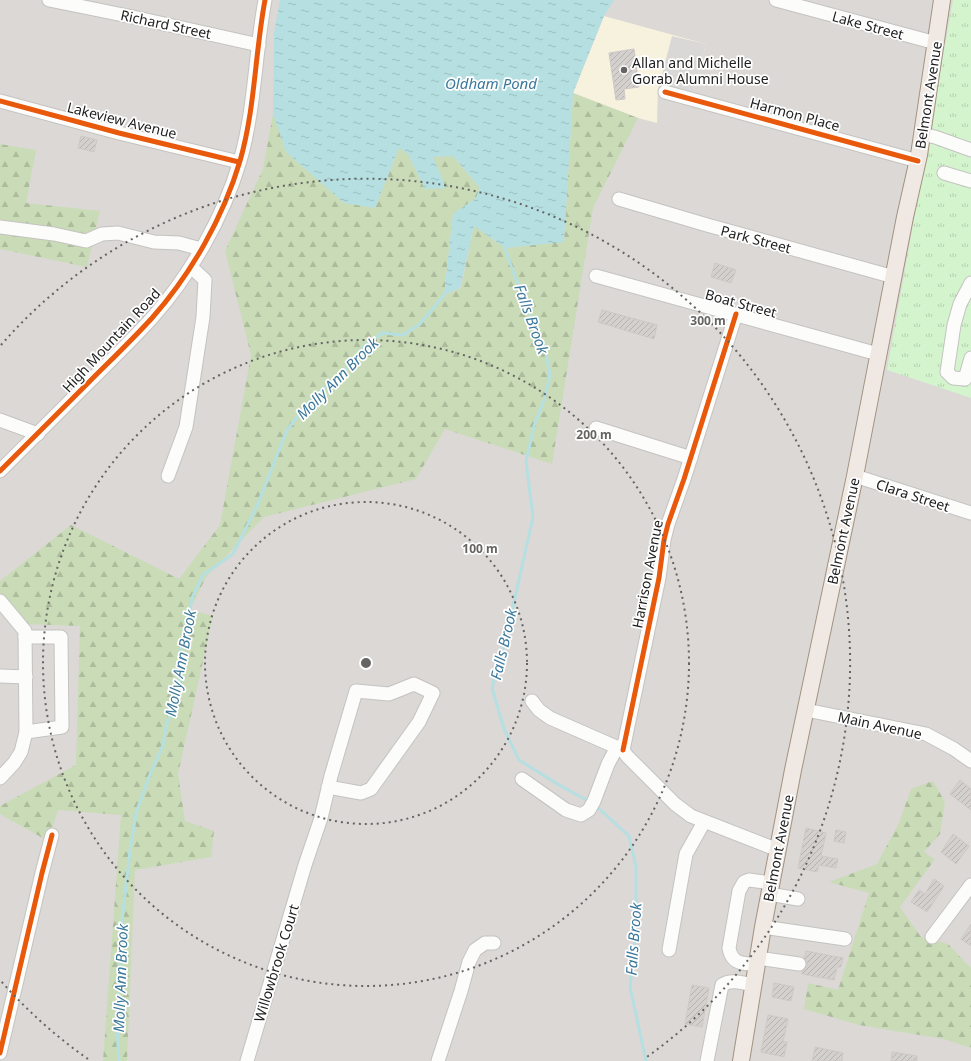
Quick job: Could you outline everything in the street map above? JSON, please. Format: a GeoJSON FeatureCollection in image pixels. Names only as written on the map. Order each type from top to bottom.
{"type":"FeatureCollection","features":[{"type":"Feature","properties":{"kind":"main road","name":"Belmont Avenue"},"geometry":{"type":"LineString","coordinates":[[741,1061],[770,889],[918,161],[942,0]]}},
{"type":"Feature","properties":{"kind":"street","name":"Richard Street"},"geometry":{"type":"LineString","coordinates":[[49,0],[259,45]]}},
{"type":"Feature","properties":{"kind":"street","name":"High Mountain Road"},"geometry":{"type":"LineString","coordinates":[[0,471],[152,318],[191,267],[213,228],[229,191],[239,162],[250,119],[265,0]]}},
{"type":"Feature","properties":{"kind":"street","name":"Lake Street"},"geometry":{"type":"LineString","coordinates":[[776,0],[936,43]]}},
{"type":"Feature","properties":{"kind":"street","name":"Harmon Place"},"geometry":{"type":"LineString","coordinates":[[665,92],[918,161]]}},
{"type":"Feature","properties":{"kind":"street","name":"Lakeview Avenue"},"geometry":{"type":"LineString","coordinates":[[0,101],[119,133],[239,162]]}},
{"type":"Feature","properties":{"kind":"street"},"geometry":{"type":"LineString","coordinates":[[922,134],[971,150]]}},
{"type":"Feature","properties":{"kind":"street"},"geometry":{"type":"LineString","coordinates":[[944,173],[971,181]]}},
{"type":"Feature","properties":{"kind":"street","name":"Park Street"},"geometry":{"type":"LineString","coordinates":[[619,199],[894,277]]}},
{"type":"Feature","properties":{"kind":"street"},"geometry":{"type":"LineString","coordinates":[[0,227],[54,234],[86,241],[102,234],[118,234],[154,242],[179,243],[201,249]]}},
{"type":"Feature","properties":{"kind":"street"},"geometry":{"type":"LineString","coordinates":[[168,476],[186,427],[203,318],[205,280],[191,267]]}},
{"type":"Feature","properties":{"kind":"street","name":"Boat Street"},"geometry":{"type":"LineString","coordinates":[[596,276],[878,354]]}},
{"type":"Feature","properties":{"kind":"street"},"geometry":{"type":"LineString","coordinates":[[971,283],[960,304],[954,325],[947,372],[953,378],[971,386]]}},
{"type":"Feature","properties":{"kind":"street","name":"Harrison Avenue"},"geometry":{"type":"LineString","coordinates":[[522,779],[566,810],[581,815],[592,805],[608,764],[620,749],[659,578],[664,540],[668,524],[691,458],[736,314]]}},
{"type":"Feature","properties":{"kind":"street"},"geometry":{"type":"LineString","coordinates":[[953,378],[965,379],[971,358]]}},
{"type":"Feature","properties":{"kind":"street"},"geometry":{"type":"LineString","coordinates":[[0,420],[38,434]]}},
{"type":"Feature","properties":{"kind":"street"},"geometry":{"type":"LineString","coordinates":[[596,428],[691,458]]}},
{"type":"Feature","properties":{"kind":"street","name":"Clara Street"},"geometry":{"type":"LineString","coordinates":[[855,476],[971,513]]}},
{"type":"Feature","properties":{"kind":"street"},"geometry":{"type":"LineString","coordinates":[[0,601],[25,631],[26,677],[26,732],[21,752],[14,763],[0,778]]}},
{"type":"Feature","properties":{"kind":"street"},"geometry":{"type":"LineString","coordinates":[[25,637],[61,637],[62,727],[26,732]]}},
{"type":"Feature","properties":{"kind":"street"},"geometry":{"type":"LineString","coordinates":[[0,676],[26,677]]}},
{"type":"Feature","properties":{"kind":"street","name":"Willowbrook Court"},"geometry":{"type":"LineString","coordinates":[[247,1061],[305,865],[321,818],[328,787],[356,691],[389,694],[414,684],[433,693],[419,722],[371,789],[361,793],[328,787]]}},
{"type":"Feature","properties":{"kind":"street"},"geometry":{"type":"LineString","coordinates":[[532,701],[550,718],[620,749],[675,804],[691,816],[778,850]]}},
{"type":"Feature","properties":{"kind":"street","name":"Main Avenue"},"geometry":{"type":"LineString","coordinates":[[806,710],[926,734],[954,748],[971,761]]}},
{"type":"Feature","properties":{"kind":"street"},"geometry":{"type":"LineString","coordinates":[[669,950],[686,854],[704,822]]}},
{"type":"Feature","properties":{"kind":"street"},"geometry":{"type":"LineString","coordinates":[[0,1053],[52,835]]}},
{"type":"Feature","properties":{"kind":"street"},"geometry":{"type":"LineString","coordinates":[[798,898],[770,889],[750,880],[744,882],[739,891],[730,956],[735,961],[799,964]]}},
{"type":"Feature","properties":{"kind":"street"},"geometry":{"type":"LineString","coordinates":[[932,938],[971,885]]}},
{"type":"Feature","properties":{"kind":"street"},"geometry":{"type":"LineString","coordinates":[[763,927],[845,939]]}},
{"type":"Feature","properties":{"kind":"street"},"geometry":{"type":"LineString","coordinates":[[438,1061],[469,962],[475,950],[485,943],[494,943]]}},
{"type":"Feature","properties":{"kind":"street"},"geometry":{"type":"LineString","coordinates":[[707,1061],[722,985],[726,982],[732,982],[753,985]]}},
{"type":"Feature","properties":{"kind":"shaded area"},"geometry":{"type":"Polygon","coordinates":[[[0,0],[971,0],[971,1061],[0,1061],[0,0]]]}},
{"type":"Feature","properties":{"kind":"shaded area"},"geometry":{"type":"Polygon","coordinates":[[[604,16],[706,44],[692,98],[658,90],[657,123],[638,118],[573,93],[604,16]]]}},
{"type":"Feature","properties":{"kind":"shaded area"},"geometry":{"type":"Polygon","coordinates":[[[672,36],[706,44],[692,98],[658,90],[672,36]]]}},
{"type":"Feature","properties":{"kind":"green space"},"geometry":{"type":"Polygon","coordinates":[[[953,0],[971,0],[971,398],[887,370],[953,0]]]}},
{"type":"Feature","properties":{"kind":"green space"},"geometry":{"type":"Polygon","coordinates":[[[573,93],[638,118],[593,208],[552,464],[445,429],[416,479],[264,517],[206,577],[190,610],[213,616],[178,774],[185,821],[214,831],[211,857],[135,870],[127,1061],[103,1061],[121,815],[58,810],[48,841],[0,814],[0,806],[76,765],[80,626],[24,624],[0,594],[0,581],[71,525],[179,579],[220,525],[251,355],[225,251],[263,169],[273,114],[287,152],[375,208],[399,148],[408,154],[425,189],[433,157],[453,156],[480,188],[476,198],[453,214],[444,295],[461,288],[474,226],[505,248],[564,241],[573,93]]]}},
{"type":"Feature","properties":{"kind":"green space"},"geometry":{"type":"Polygon","coordinates":[[[0,144],[36,150],[26,203],[100,211],[87,267],[0,249],[0,144]]]}},
{"type":"Feature","properties":{"kind":"green space"},"geometry":{"type":"Polygon","coordinates":[[[933,781],[945,802],[940,834],[924,852],[935,859],[900,907],[921,937],[948,944],[971,968],[971,1048],[944,1039],[859,1025],[804,1009],[808,983],[838,990],[869,893],[829,882],[877,864],[899,823],[911,789],[933,781]]]}},
{"type":"Feature","properties":{"kind":"water","name":"Oldham Pond"},"geometry":{"type":"Polygon","coordinates":[[[280,0],[614,0],[604,16],[573,93],[564,242],[505,248],[474,226],[460,288],[444,295],[453,214],[476,198],[480,188],[453,156],[433,157],[446,188],[425,189],[408,154],[399,148],[375,208],[344,203],[286,152],[273,114],[274,33],[280,0]]]}},
{"type":"Feature","properties":{"kind":"building","name":"Allan and Michelle Gorab Alumni House"},"geometry":{"type":"Polygon","coordinates":[[[634,49],[639,87],[624,89],[625,99],[616,100],[609,53],[634,49]]]}},
{"type":"Feature","properties":{"kind":"building"},"geometry":{"type":"Polygon","coordinates":[[[81,136],[97,140],[94,152],[78,148],[81,136]]]}},
{"type":"Feature","properties":{"kind":"building"},"geometry":{"type":"Polygon","coordinates":[[[715,263],[736,270],[731,283],[711,277],[715,263]]]}},
{"type":"Feature","properties":{"kind":"building"},"geometry":{"type":"Polygon","coordinates":[[[602,310],[657,325],[654,339],[598,322],[602,310]]]}},
{"type":"Feature","properties":{"kind":"building"},"geometry":{"type":"Polygon","coordinates":[[[960,780],[971,789],[971,810],[950,794],[960,780]]]}},
{"type":"Feature","properties":{"kind":"building"},"geometry":{"type":"Polygon","coordinates":[[[806,828],[826,833],[821,856],[838,859],[836,868],[819,865],[817,872],[798,868],[806,828]]]}},
{"type":"Feature","properties":{"kind":"building"},"geometry":{"type":"Polygon","coordinates":[[[836,830],[846,832],[844,843],[834,841],[836,830]]]}},
{"type":"Feature","properties":{"kind":"building"},"geometry":{"type":"Polygon","coordinates":[[[953,834],[969,846],[956,864],[941,852],[953,834]]]}},
{"type":"Feature","properties":{"kind":"building"},"geometry":{"type":"Polygon","coordinates":[[[934,879],[944,886],[927,912],[911,902],[919,890],[925,894],[934,879]]]}},
{"type":"Feature","properties":{"kind":"building"},"geometry":{"type":"Polygon","coordinates":[[[971,924],[971,946],[961,939],[971,924]]]}},
{"type":"Feature","properties":{"kind":"building"},"geometry":{"type":"Polygon","coordinates":[[[806,951],[843,958],[841,967],[837,967],[834,980],[802,974],[802,971],[807,966],[807,961],[804,958],[806,951]]]}},
{"type":"Feature","properties":{"kind":"building"},"geometry":{"type":"Polygon","coordinates":[[[774,983],[794,987],[791,1001],[772,997],[774,983]]]}},
{"type":"Feature","properties":{"kind":"building"},"geometry":{"type":"Polygon","coordinates":[[[692,985],[709,988],[702,1027],[685,1024],[692,985]]]}},
{"type":"Feature","properties":{"kind":"building"},"geometry":{"type":"Polygon","coordinates":[[[768,1015],[788,1019],[783,1042],[787,1042],[784,1057],[761,1052],[768,1015]]]}},
{"type":"Feature","properties":{"kind":"building"},"geometry":{"type":"Polygon","coordinates":[[[815,1047],[843,1053],[842,1061],[812,1061],[815,1047]]]}},
{"type":"Feature","properties":{"kind":"building"},"geometry":{"type":"Polygon","coordinates":[[[892,1052],[917,1056],[917,1061],[891,1061],[892,1052]]]}},
{"type":"Feature","properties":{"kind":"waterway","name":"Falls Brook"},"geometry":{"type":"LineString","coordinates":[[505,248],[516,280],[524,293],[536,332],[545,349],[550,375],[544,400],[534,426],[526,461],[533,517],[508,629],[492,688],[504,729],[519,760],[590,802]]}},
{"type":"Feature","properties":{"kind":"waterway","name":"Molly Ann Brook"},"geometry":{"type":"LineString","coordinates":[[119,1061],[117,1028],[122,921],[130,851],[136,813],[149,777],[163,745],[166,727],[180,680],[180,652],[187,628],[192,598],[203,575],[233,554],[257,506],[287,430],[309,402],[348,367],[364,346],[382,333],[403,335],[420,324],[444,295]]}},
{"type":"Feature","properties":{"kind":"waterway","name":"Falls Brook"},"geometry":{"type":"LineString","coordinates":[[596,806],[629,836],[636,867],[636,932],[630,987],[646,1061]]}},
{"type":"Feature","properties":{"kind":"cycle path"},"geometry":{"type":"LineString","coordinates":[[0,471],[152,318],[180,283],[204,244],[225,203],[240,161],[249,121],[265,0]]}},
{"type":"Feature","properties":{"kind":"cycle path"},"geometry":{"type":"LineString","coordinates":[[665,92],[918,161]]}},
{"type":"Feature","properties":{"kind":"cycle path"},"geometry":{"type":"LineString","coordinates":[[0,101],[119,133],[239,162]]}},
{"type":"Feature","properties":{"kind":"cycle path"},"geometry":{"type":"LineString","coordinates":[[623,750],[659,578],[664,540],[668,524],[684,479],[736,314]]}},
{"type":"Feature","properties":{"kind":"cycle path"},"geometry":{"type":"LineString","coordinates":[[0,1053],[52,835]]}},
{"type":"Feature","properties":{"kind":"place","name":"Allan and Michelle Gorab Alumni House"},"geometry":{"type":"Point","coordinates":[624,70]}}]}
